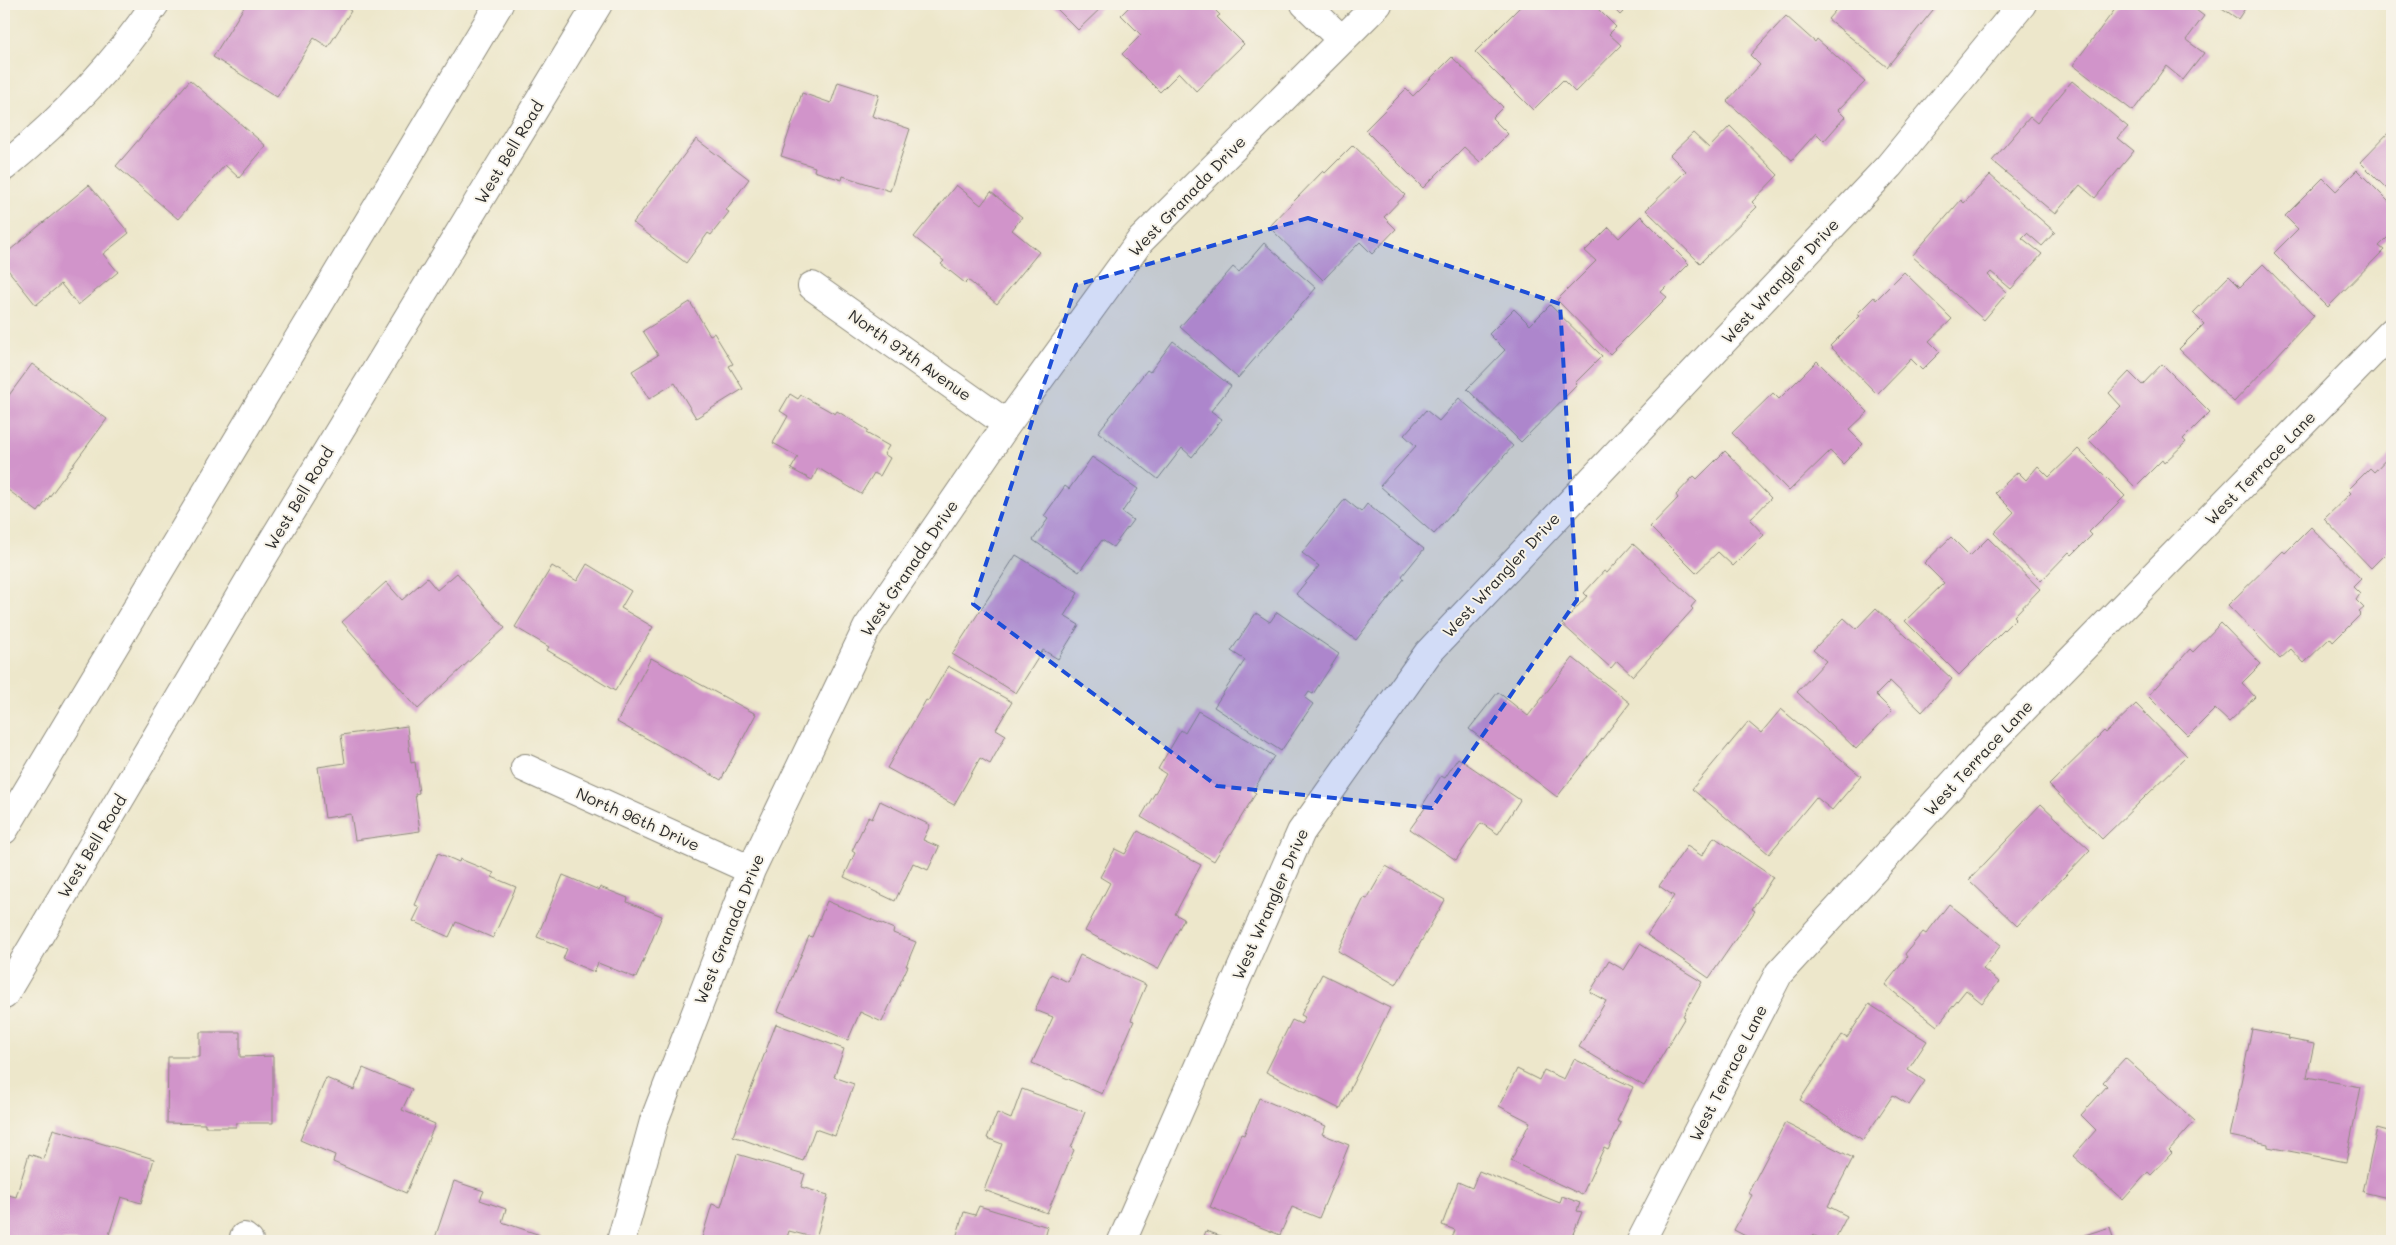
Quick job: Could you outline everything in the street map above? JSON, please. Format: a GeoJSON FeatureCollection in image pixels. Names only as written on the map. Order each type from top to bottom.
{"type":"FeatureCollection","features":[{"type":"Feature","properties":{"kind":"street"},"geometry":{"type":"LineString","coordinates":[[4,167],[74,105],[124,48],[154,4]]}},
{"type":"Feature","properties":{"kind":"street"},"geometry":{"type":"LineString","coordinates":[[4,830],[499,4]]}},
{"type":"Feature","properties":{"kind":"street","name":"West Bell Road"},"geometry":{"type":"LineString","coordinates":[[4,995],[266,552],[598,4]]}},
{"type":"Feature","properties":{"kind":"street"},"geometry":{"type":"LineString","coordinates":[[1306,4],[1342,40]]}},
{"type":"Feature","properties":{"kind":"street","name":"West Granada Drive"},"geometry":{"type":"LineString","coordinates":[[621,1241],[654,1121],[751,870],[867,628],[1007,424],[1140,241],[1378,4]]}},
{"type":"Feature","properties":{"kind":"street","name":"West Wrangler Drive"},"geometry":{"type":"LineString","coordinates":[[1122,1241],[1301,832],[1428,653],[1889,166],[2022,4]]}},
{"type":"Feature","properties":{"kind":"street","name":"North 97th Avenue"},"geometry":{"type":"LineString","coordinates":[[812,286],[1007,424]]}},
{"type":"Feature","properties":{"kind":"street","name":"West Terrace Lane"},"geometry":{"type":"LineString","coordinates":[[1641,1241],[1779,973],[1995,738],[2392,332]]}},
{"type":"Feature","properties":{"kind":"street","name":"North 96th Drive"},"geometry":{"type":"LineString","coordinates":[[525,768],[751,870]]}},
{"type":"Feature","properties":{"kind":"highlighted area"},"geometry":{"type":"Polygon","coordinates":[[[1308,218],[1560,304],[1577,600],[1432,808],[1217,786],[973,604],[1076,285],[1308,218]]]}},
{"type":"Feature","properties":{"kind":"building"},"geometry":{"type":"Polygon","coordinates":[[[246,4],[340,4],[351,11],[328,47],[314,38],[277,97],[213,57],[246,4]]]}},
{"type":"Feature","properties":{"kind":"building"},"geometry":{"type":"Polygon","coordinates":[[[1052,4],[1105,4],[1078,30],[1052,4]]]}},
{"type":"Feature","properties":{"kind":"building"},"geometry":{"type":"Polygon","coordinates":[[[1132,4],[1209,4],[1220,15],[1217,17],[1244,44],[1196,91],[1179,73],[1160,92],[1122,54],[1141,35],[1121,15],[1132,4]]]}},
{"type":"Feature","properties":{"kind":"building"},"geometry":{"type":"Polygon","coordinates":[[[1523,4],[1593,4],[1616,27],[1609,34],[1621,45],[1575,92],[1563,80],[1533,110],[1475,52],[1523,4]]]}},
{"type":"Feature","properties":{"kind":"building"},"geometry":{"type":"Polygon","coordinates":[[[1609,4],[1631,4],[1620,15],[1609,4]]]}},
{"type":"Feature","properties":{"kind":"building"},"geometry":{"type":"Polygon","coordinates":[[[1841,4],[1937,5],[1887,67],[1828,19],[1841,4]]]}},
{"type":"Feature","properties":{"kind":"building"},"geometry":{"type":"Polygon","coordinates":[[[2119,4],[2188,4],[2204,16],[2186,40],[2204,53],[2183,80],[2166,66],[2133,111],[2073,65],[2119,4]]]}},
{"type":"Feature","properties":{"kind":"building"},"geometry":{"type":"Polygon","coordinates":[[[2216,4],[2248,4],[2238,19],[2216,4]]]}},
{"type":"Feature","properties":{"kind":"building"},"geometry":{"type":"Polygon","coordinates":[[[1786,16],[1815,42],[1817,39],[1865,82],[1838,110],[1845,117],[1824,141],[1816,133],[1792,160],[1727,101],[1760,65],[1750,55],[1786,16]]]}},
{"type":"Feature","properties":{"kind":"building"},"geometry":{"type":"Polygon","coordinates":[[[1452,57],[1503,107],[1492,118],[1508,134],[1480,162],[1464,147],[1423,188],[1365,130],[1406,89],[1413,96],[1452,57]]]}},
{"type":"Feature","properties":{"kind":"building"},"geometry":{"type":"Polygon","coordinates":[[[190,80],[266,146],[239,178],[225,165],[178,219],[116,166],[190,80]]]}},
{"type":"Feature","properties":{"kind":"building"},"geometry":{"type":"Polygon","coordinates":[[[2072,81],[2128,127],[2118,138],[2134,151],[2095,198],[2080,185],[2055,214],[1992,161],[2030,117],[2037,123],[2072,81]]]}},
{"type":"Feature","properties":{"kind":"building"},"geometry":{"type":"Polygon","coordinates":[[[838,82],[879,95],[872,116],[910,129],[890,191],[843,176],[842,180],[814,171],[815,167],[781,156],[802,93],[831,103],[838,82]]]}},
{"type":"Feature","properties":{"kind":"building"},"geometry":{"type":"Polygon","coordinates":[[[1730,126],[1778,175],[1752,202],[1757,207],[1700,263],[1646,210],[1686,171],[1670,155],[1693,133],[1709,148],[1730,126]]]}},
{"type":"Feature","properties":{"kind":"building"},"geometry":{"type":"Polygon","coordinates":[[[2392,129],[2392,194],[2360,162],[2392,129]]]}},
{"type":"Feature","properties":{"kind":"building"},"geometry":{"type":"Polygon","coordinates":[[[696,139],[749,179],[726,210],[729,212],[711,235],[708,233],[686,263],[633,223],[696,139]]]}},
{"type":"Feature","properties":{"kind":"building"},"geometry":{"type":"Polygon","coordinates":[[[1353,145],[1405,195],[1384,217],[1396,229],[1372,254],[1360,242],[1323,280],[1269,227],[1323,171],[1325,173],[1353,145]]]}},
{"type":"Feature","properties":{"kind":"building"},"geometry":{"type":"Polygon","coordinates":[[[2357,170],[2392,205],[2392,233],[2379,246],[2384,250],[2328,307],[2274,253],[2298,229],[2285,216],[2323,178],[2336,191],[2357,170]]]}},
{"type":"Feature","properties":{"kind":"building"},"geometry":{"type":"Polygon","coordinates":[[[1990,175],[2055,232],[2042,246],[2027,233],[2022,238],[2042,254],[2011,289],[1991,272],[1988,275],[2007,293],[1984,320],[1912,256],[1961,200],[1964,203],[1990,175]]]}},
{"type":"Feature","properties":{"kind":"building"},"geometry":{"type":"Polygon","coordinates":[[[89,185],[129,233],[103,254],[118,272],[78,305],[61,284],[36,305],[4,265],[4,255],[89,185]]]}},
{"type":"Feature","properties":{"kind":"building"},"geometry":{"type":"Polygon","coordinates":[[[956,185],[981,205],[991,192],[1022,217],[1012,230],[1039,252],[997,304],[968,280],[965,283],[941,264],[944,261],[914,237],[956,185]]]}},
{"type":"Feature","properties":{"kind":"building"},"geometry":{"type":"Polygon","coordinates":[[[1641,216],[1689,264],[1661,292],[1667,297],[1610,354],[1557,300],[1596,261],[1585,251],[1609,227],[1619,238],[1641,216]]]}},
{"type":"Feature","properties":{"kind":"building"},"geometry":{"type":"Polygon","coordinates":[[[1264,243],[1316,288],[1238,378],[1180,327],[1233,267],[1239,272],[1264,243]]]}},
{"type":"Feature","properties":{"kind":"building"},"geometry":{"type":"Polygon","coordinates":[[[2263,264],[2314,316],[2234,402],[2179,349],[2204,324],[2193,313],[2229,276],[2240,287],[2263,264]]]}},
{"type":"Feature","properties":{"kind":"building"},"geometry":{"type":"Polygon","coordinates":[[[1904,272],[1952,319],[1929,341],[1940,352],[1922,370],[1911,359],[1877,394],[1830,346],[1860,316],[1857,314],[1874,297],[1876,300],[1904,272]]]}},
{"type":"Feature","properties":{"kind":"building"},"geometry":{"type":"Polygon","coordinates":[[[690,302],[710,335],[714,333],[733,364],[729,366],[743,389],[696,418],[675,383],[649,399],[632,371],[658,355],[643,331],[690,302]]]}},
{"type":"Feature","properties":{"kind":"building"},"geometry":{"type":"Polygon","coordinates":[[[1550,305],[1602,356],[1575,383],[1577,385],[1521,442],[1467,389],[1505,350],[1489,334],[1514,309],[1530,325],[1550,305]]]}},
{"type":"Feature","properties":{"kind":"building"},"geometry":{"type":"Polygon","coordinates":[[[1173,341],[1231,386],[1211,411],[1222,419],[1192,457],[1182,448],[1158,479],[1098,432],[1147,370],[1150,372],[1173,341]]]}},
{"type":"Feature","properties":{"kind":"building"},"geometry":{"type":"Polygon","coordinates":[[[1817,361],[1868,412],[1849,430],[1863,444],[1843,464],[1830,451],[1789,491],[1732,433],[1773,393],[1779,399],[1817,361]]]}},
{"type":"Feature","properties":{"kind":"building"},"geometry":{"type":"Polygon","coordinates":[[[32,364],[107,419],[38,512],[4,487],[4,402],[32,364]]]}},
{"type":"Feature","properties":{"kind":"building"},"geometry":{"type":"Polygon","coordinates":[[[2162,364],[2210,412],[2183,439],[2186,442],[2164,463],[2162,460],[2135,487],[2088,439],[2121,406],[2109,393],[2129,372],[2142,385],[2162,364]]]}},
{"type":"Feature","properties":{"kind":"building"},"geometry":{"type":"Polygon","coordinates":[[[790,394],[798,399],[801,395],[835,414],[837,411],[868,430],[866,433],[889,446],[884,454],[890,458],[880,476],[874,473],[861,494],[818,468],[812,480],[791,469],[798,457],[773,443],[788,416],[780,411],[790,394]]]}},
{"type":"Feature","properties":{"kind":"building"},"geometry":{"type":"Polygon","coordinates":[[[1459,398],[1513,446],[1434,534],[1380,486],[1416,446],[1404,435],[1426,410],[1439,421],[1459,398]]]}},
{"type":"Feature","properties":{"kind":"building"},"geometry":{"type":"Polygon","coordinates":[[[2078,449],[2125,496],[2089,532],[2092,535],[2072,555],[2069,552],[2041,581],[1994,533],[2014,512],[1995,493],[2018,472],[2026,480],[2038,466],[2049,477],[2078,449]]]}},
{"type":"Feature","properties":{"kind":"building"},"geometry":{"type":"Polygon","coordinates":[[[1725,451],[1771,498],[1750,520],[1764,535],[1733,566],[1718,552],[1696,573],[1650,527],[1678,498],[1676,495],[1694,476],[1697,479],[1725,451]]]}},
{"type":"Feature","properties":{"kind":"building"},"geometry":{"type":"Polygon","coordinates":[[[2392,453],[2392,547],[2371,568],[2324,519],[2351,493],[2348,490],[2370,468],[2374,472],[2392,453]]]}},
{"type":"Feature","properties":{"kind":"building"},"geometry":{"type":"Polygon","coordinates":[[[1092,457],[1138,489],[1122,512],[1133,520],[1113,547],[1102,540],[1079,572],[1033,540],[1048,519],[1044,516],[1065,486],[1069,489],[1092,457]]]}},
{"type":"Feature","properties":{"kind":"building"},"geometry":{"type":"Polygon","coordinates":[[[1345,499],[1361,512],[1367,504],[1424,549],[1402,576],[1404,579],[1356,640],[1296,594],[1319,566],[1302,553],[1345,499]]]}},
{"type":"Feature","properties":{"kind":"building"},"geometry":{"type":"Polygon","coordinates":[[[2311,527],[2361,579],[2353,587],[2360,594],[2356,600],[2364,608],[2359,612],[2361,614],[2333,642],[2330,638],[2304,663],[2291,649],[2280,659],[2228,605],[2283,551],[2285,553],[2311,527]]]}},
{"type":"Feature","properties":{"kind":"building"},"geometry":{"type":"Polygon","coordinates":[[[1951,537],[1970,556],[1988,538],[2040,589],[2014,616],[2016,618],[1959,675],[1905,621],[1944,583],[1924,563],[1951,537]]]}},
{"type":"Feature","properties":{"kind":"building"},"geometry":{"type":"Polygon","coordinates":[[[1633,544],[1696,601],[1691,607],[1693,609],[1633,676],[1617,661],[1611,668],[1562,624],[1587,596],[1584,593],[1604,571],[1607,573],[1633,544]]]}},
{"type":"Feature","properties":{"kind":"building"},"geometry":{"type":"Polygon","coordinates":[[[1016,555],[1078,593],[1064,616],[1079,625],[1058,659],[1043,650],[1016,693],[952,654],[1016,555]]]}},
{"type":"Feature","properties":{"kind":"building"},"geometry":{"type":"Polygon","coordinates":[[[587,564],[631,591],[621,608],[653,627],[615,691],[547,650],[549,647],[515,627],[552,566],[577,581],[587,564]]]}},
{"type":"Feature","properties":{"kind":"building"},"geometry":{"type":"Polygon","coordinates":[[[457,573],[505,628],[418,709],[342,622],[386,582],[402,600],[427,578],[437,590],[457,573]]]}},
{"type":"Feature","properties":{"kind":"building"},"geometry":{"type":"Polygon","coordinates":[[[1876,608],[1952,679],[1922,712],[1890,681],[1876,695],[1892,711],[1856,749],[1797,692],[1826,661],[1813,650],[1844,618],[1856,629],[1876,608]]]}},
{"type":"Feature","properties":{"kind":"building"},"geometry":{"type":"Polygon","coordinates":[[[1277,612],[1339,654],[1313,694],[1309,692],[1305,698],[1313,704],[1281,751],[1214,707],[1245,660],[1231,651],[1256,613],[1270,622],[1277,612]]]}},
{"type":"Feature","properties":{"kind":"building"},"geometry":{"type":"Polygon","coordinates":[[[2221,623],[2261,664],[2242,683],[2255,697],[2229,722],[2215,709],[2188,736],[2148,696],[2190,649],[2193,652],[2221,623]]]}},
{"type":"Feature","properties":{"kind":"building"},"geometry":{"type":"Polygon","coordinates":[[[651,658],[756,714],[721,780],[617,722],[651,658]]]}},
{"type":"Feature","properties":{"kind":"building"},"geometry":{"type":"Polygon","coordinates":[[[1573,658],[1630,703],[1557,797],[1469,729],[1498,692],[1528,716],[1573,658]]]}},
{"type":"Feature","properties":{"kind":"building"},"geometry":{"type":"Polygon","coordinates":[[[948,666],[1012,702],[996,729],[1006,735],[990,764],[980,758],[954,805],[887,768],[948,666]]]}},
{"type":"Feature","properties":{"kind":"building"},"geometry":{"type":"Polygon","coordinates":[[[2136,704],[2187,756],[2102,839],[2049,785],[2104,731],[2106,733],[2136,704]]]}},
{"type":"Feature","properties":{"kind":"building"},"geometry":{"type":"Polygon","coordinates":[[[1781,709],[1861,776],[1832,810],[1816,797],[1769,854],[1692,789],[1748,722],[1761,733],[1781,709]]]}},
{"type":"Feature","properties":{"kind":"building"},"geometry":{"type":"Polygon","coordinates":[[[1198,711],[1274,756],[1253,791],[1256,793],[1214,861],[1141,817],[1166,774],[1158,769],[1181,730],[1185,733],[1198,711]]]}},
{"type":"Feature","properties":{"kind":"building"},"geometry":{"type":"Polygon","coordinates":[[[407,726],[411,763],[415,762],[419,793],[415,794],[420,831],[355,840],[351,814],[325,818],[318,767],[345,763],[341,735],[407,726]]]}},
{"type":"Feature","properties":{"kind":"building"},"geometry":{"type":"Polygon","coordinates":[[[1458,758],[1520,800],[1498,834],[1481,823],[1456,860],[1410,829],[1425,808],[1422,806],[1441,776],[1445,778],[1458,758]]]}},
{"type":"Feature","properties":{"kind":"building"},"geometry":{"type":"Polygon","coordinates":[[[880,801],[930,825],[923,840],[939,847],[928,870],[913,863],[895,901],[844,877],[855,853],[852,851],[868,817],[872,819],[880,801]]]}},
{"type":"Feature","properties":{"kind":"building"},"geometry":{"type":"Polygon","coordinates":[[[2041,804],[2090,850],[2017,926],[1969,880],[2041,804]]]}},
{"type":"Feature","properties":{"kind":"building"},"geometry":{"type":"Polygon","coordinates":[[[1138,831],[1201,865],[1175,914],[1184,919],[1158,969],[1085,931],[1110,883],[1100,877],[1115,849],[1125,854],[1138,831]]]}},
{"type":"Feature","properties":{"kind":"building"},"geometry":{"type":"Polygon","coordinates":[[[1714,837],[1773,877],[1752,909],[1755,911],[1709,978],[1647,935],[1674,896],[1659,886],[1687,846],[1702,856],[1714,837]]]}},
{"type":"Feature","properties":{"kind":"building"},"geometry":{"type":"Polygon","coordinates":[[[438,853],[459,862],[460,859],[494,873],[492,877],[516,887],[493,938],[456,922],[449,937],[413,921],[420,907],[415,905],[438,853]]]}},
{"type":"Feature","properties":{"kind":"building"},"geometry":{"type":"Polygon","coordinates":[[[1386,866],[1445,900],[1396,985],[1338,951],[1364,898],[1367,899],[1386,866]]]}},
{"type":"Feature","properties":{"kind":"building"},"geometry":{"type":"Polygon","coordinates":[[[563,875],[599,890],[600,887],[628,898],[627,902],[662,916],[636,978],[598,963],[594,972],[563,959],[567,949],[537,937],[563,875]]]}},
{"type":"Feature","properties":{"kind":"building"},"geometry":{"type":"Polygon","coordinates":[[[827,901],[894,929],[893,933],[916,942],[906,966],[908,966],[882,1022],[860,1012],[848,1040],[778,1011],[809,936],[812,937],[827,901]]]}},
{"type":"Feature","properties":{"kind":"building"},"geometry":{"type":"Polygon","coordinates":[[[1949,904],[2001,945],[1983,969],[1999,982],[1982,1003],[1966,990],[1937,1026],[1885,985],[1907,957],[1905,954],[1923,932],[1926,934],[1949,904]]]}},
{"type":"Feature","properties":{"kind":"building"},"geometry":{"type":"Polygon","coordinates":[[[1640,944],[1702,982],[1683,1016],[1685,1017],[1644,1086],[1579,1047],[1606,1001],[1590,992],[1609,961],[1624,970],[1640,944]]]}},
{"type":"Feature","properties":{"kind":"building"},"geometry":{"type":"Polygon","coordinates":[[[1080,955],[1146,985],[1131,1020],[1134,1021],[1102,1094],[1032,1063],[1053,1017],[1035,1010],[1051,974],[1068,982],[1080,955]]]}},
{"type":"Feature","properties":{"kind":"building"},"geometry":{"type":"Polygon","coordinates":[[[1322,974],[1390,1008],[1340,1109],[1266,1072],[1292,1020],[1301,1024],[1305,1017],[1301,1015],[1322,974]]]}},
{"type":"Feature","properties":{"kind":"building"},"geometry":{"type":"Polygon","coordinates":[[[1869,1004],[1927,1041],[1908,1070],[1925,1081],[1909,1105],[1893,1095],[1863,1140],[1800,1100],[1842,1035],[1847,1038],[1869,1004]]]}},
{"type":"Feature","properties":{"kind":"building"},"geometry":{"type":"Polygon","coordinates":[[[776,1024],[844,1049],[834,1077],[854,1084],[835,1136],[815,1129],[803,1161],[733,1136],[776,1024]]]}},
{"type":"Feature","properties":{"kind":"building"},"geometry":{"type":"Polygon","coordinates":[[[2252,1029],[2289,1036],[2288,1039],[2314,1044],[2307,1077],[2361,1087],[2346,1162],[2268,1147],[2268,1144],[2230,1136],[2252,1029]]]}},
{"type":"Feature","properties":{"kind":"building"},"geometry":{"type":"Polygon","coordinates":[[[200,1032],[240,1032],[240,1057],[273,1056],[273,1123],[236,1123],[236,1127],[205,1127],[205,1124],[167,1123],[168,1057],[200,1057],[200,1032]]]}},
{"type":"Feature","properties":{"kind":"building"},"geometry":{"type":"Polygon","coordinates":[[[2125,1058],[2195,1121],[2169,1150],[2172,1153],[2151,1175],[2148,1172],[2123,1200],[2073,1156],[2096,1130],[2081,1115],[2107,1086],[2103,1082],[2125,1058]]]}},
{"type":"Feature","properties":{"kind":"building"},"geometry":{"type":"Polygon","coordinates":[[[1574,1059],[1633,1087],[1617,1121],[1621,1123],[1608,1150],[1604,1148],[1582,1195],[1511,1161],[1530,1122],[1499,1106],[1517,1069],[1539,1080],[1544,1070],[1564,1079],[1574,1059]]]}},
{"type":"Feature","properties":{"kind":"building"},"geometry":{"type":"Polygon","coordinates":[[[363,1068],[412,1089],[402,1110],[435,1124],[406,1193],[333,1162],[335,1155],[300,1140],[326,1078],[354,1090],[363,1068]]]}},
{"type":"Feature","properties":{"kind":"building"},"geometry":{"type":"Polygon","coordinates":[[[1022,1089],[1085,1112],[1071,1148],[1074,1150],[1047,1213],[984,1190],[1002,1144],[987,1138],[997,1113],[1011,1119],[1022,1089]]]}},
{"type":"Feature","properties":{"kind":"building"},"geometry":{"type":"Polygon","coordinates":[[[1259,1098],[1326,1126],[1322,1134],[1349,1145],[1319,1218],[1292,1207],[1280,1235],[1210,1207],[1241,1134],[1244,1135],[1259,1098]]]}},
{"type":"Feature","properties":{"kind":"building"},"geometry":{"type":"Polygon","coordinates":[[[1785,1123],[1853,1158],[1828,1206],[1847,1216],[1834,1241],[1825,1241],[1813,1235],[1810,1241],[1755,1241],[1734,1230],[1752,1195],[1748,1193],[1785,1123]]]}},
{"type":"Feature","properties":{"kind":"building"},"geometry":{"type":"Polygon","coordinates":[[[2377,1128],[2392,1132],[2392,1199],[2363,1192],[2377,1128]]]}},
{"type":"Feature","properties":{"kind":"building"},"geometry":{"type":"Polygon","coordinates":[[[53,1129],[154,1159],[141,1203],[121,1197],[107,1241],[11,1241],[4,1239],[4,1194],[16,1197],[29,1154],[44,1159],[53,1129]]]}},
{"type":"Feature","properties":{"kind":"building"},"geometry":{"type":"Polygon","coordinates":[[[737,1154],[805,1174],[801,1187],[828,1195],[816,1238],[789,1231],[786,1241],[701,1241],[712,1204],[721,1207],[737,1154]]]}},
{"type":"Feature","properties":{"kind":"building"},"geometry":{"type":"Polygon","coordinates":[[[1479,1171],[1560,1203],[1562,1196],[1580,1203],[1577,1211],[1582,1212],[1570,1241],[1451,1241],[1455,1230],[1442,1225],[1458,1182],[1472,1188],[1479,1171]]]}},
{"type":"Feature","properties":{"kind":"building"},"geometry":{"type":"Polygon","coordinates":[[[454,1181],[484,1191],[480,1200],[506,1209],[502,1222],[540,1235],[537,1241],[434,1241],[454,1181]]]}},
{"type":"Feature","properties":{"kind":"building"},"geometry":{"type":"Polygon","coordinates":[[[979,1206],[1048,1227],[1044,1241],[955,1241],[964,1212],[975,1215],[979,1206]]]}},
{"type":"Feature","properties":{"kind":"building"},"geometry":{"type":"Polygon","coordinates":[[[2110,1227],[2114,1241],[2066,1241],[2110,1227]]]}},
{"type":"Feature","properties":{"kind":"building"},"geometry":{"type":"Polygon","coordinates":[[[1206,1231],[1236,1241],[1202,1241],[1206,1231]]]}}]}
